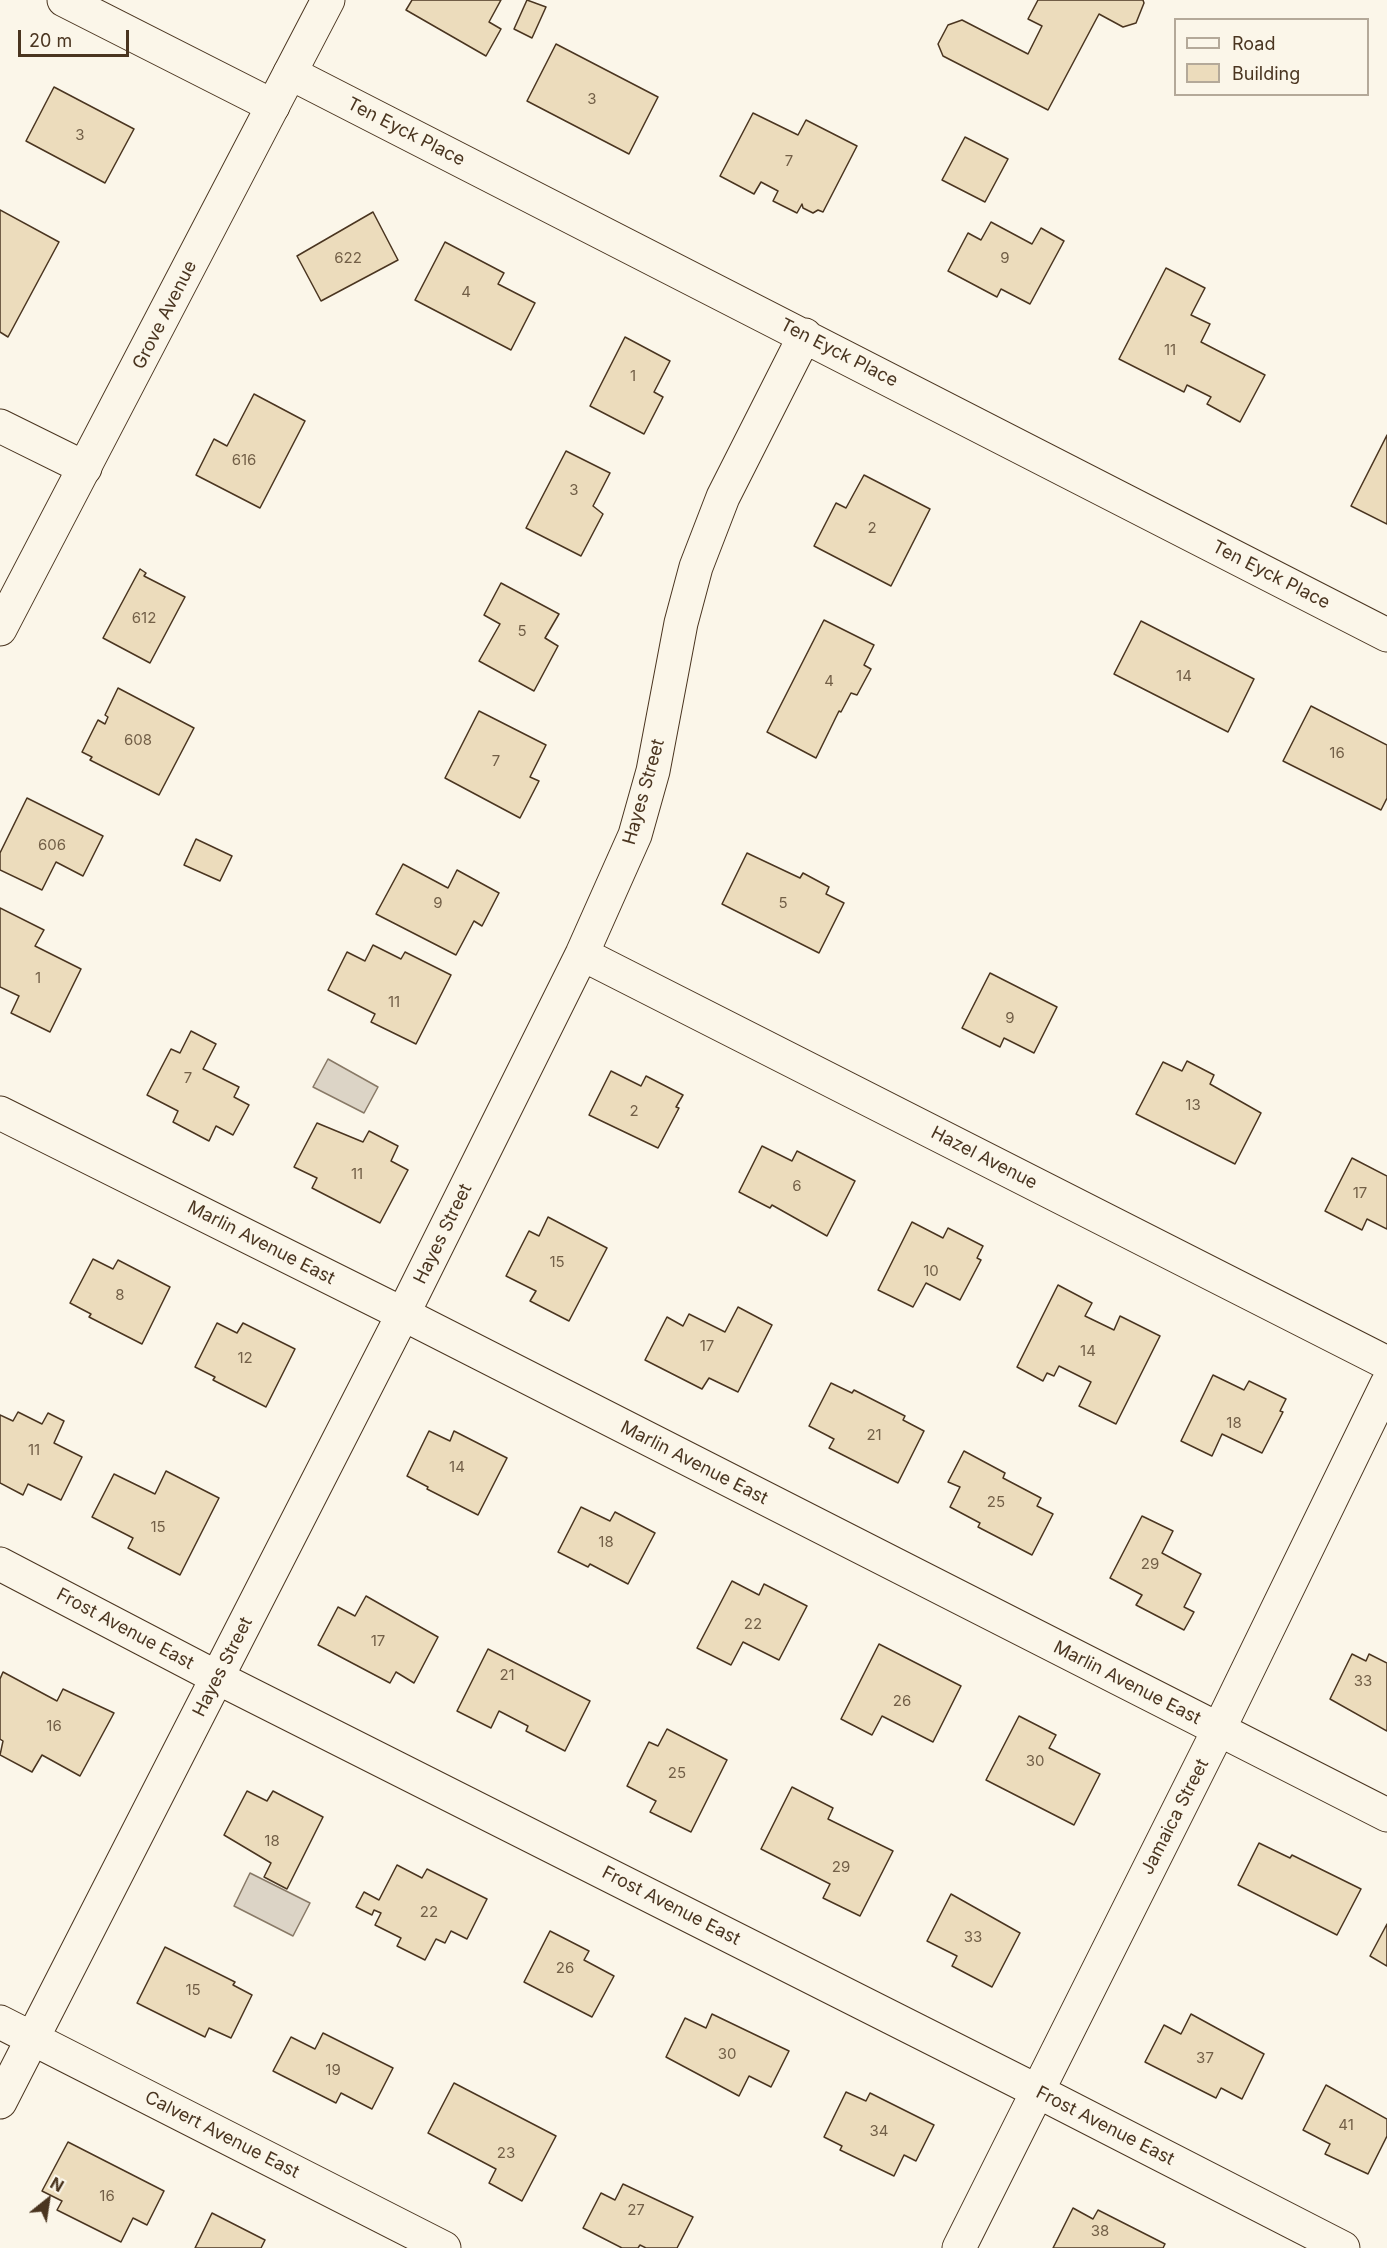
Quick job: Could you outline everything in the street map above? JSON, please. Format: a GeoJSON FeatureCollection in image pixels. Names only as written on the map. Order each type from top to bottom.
{"type":"FeatureCollection","features":[{"type":"Feature","properties":{"kind":"street"},"geometry":{"type":"LineString","coordinates":[[64,0],[273,106]]}},
{"type":"Feature","properties":{"kind":"street","name":"Grove Avenue"},"geometry":{"type":"LineString","coordinates":[[0,629],[328,0]]}},
{"type":"Feature","properties":{"kind":"street","name":"Ten Eyck Place"},"geometry":{"type":"LineString","coordinates":[[291,73],[1387,634]]}},
{"type":"Feature","properties":{"kind":"street","name":"Hayes Street"},"geometry":{"type":"LineString","coordinates":[[0,2102],[403,1314],[582,954],[635,835],[653,771],[681,623],[696,567],[723,497],[805,335]]}},
{"type":"Feature","properties":{"kind":"street"},"geometry":{"type":"LineString","coordinates":[[0,426],[85,468]]}},
{"type":"Feature","properties":{"kind":"street","name":"Hazel Avenue"},"geometry":{"type":"LineString","coordinates":[[582,954],[1387,1363]]}},
{"type":"Feature","properties":{"kind":"street","name":"Marlin Avenue East"},"geometry":{"type":"LineString","coordinates":[[0,1113],[403,1314],[1387,1815]]}},
{"type":"Feature","properties":{"kind":"street","name":"Jamaica Street"},"geometry":{"type":"LineString","coordinates":[[960,2248],[1387,1384]]}},
{"type":"Feature","properties":{"kind":"street","name":"Frost Avenue East"},"geometry":{"type":"LineString","coordinates":[[0,1564],[218,1678],[1037,2091],[1342,2248]]}},
{"type":"Feature","properties":{"kind":"street","name":"Calvert Avenue East"},"geometry":{"type":"LineString","coordinates":[[0,2022],[444,2248]]}},
{"type":"Feature","properties":{"kind":"shaded area"},"geometry":{"type":"Polygon","coordinates":[[[328,1059],[378,1087],[364,1113],[313,1087],[328,1059]]]}},
{"type":"Feature","properties":{"kind":"shaded area"},"geometry":{"type":"Polygon","coordinates":[[[250,1873],[310,1903],[293,1936],[234,1906],[250,1873]]]}},
{"type":"Feature","properties":{"kind":"building"},"geometry":{"type":"Polygon","coordinates":[[[412,0],[501,0],[489,22],[501,29],[486,56],[406,10],[412,0]]]}},
{"type":"Feature","properties":{"kind":"building"},"geometry":{"type":"Polygon","coordinates":[[[527,0],[546,7],[532,38],[514,29],[527,0]]]}},
{"type":"Feature","properties":{"kind":"building"},"geometry":{"type":"Polygon","coordinates":[[[1038,0],[1143,0],[1144,3],[1136,23],[1123,27],[1099,14],[1048,110],[943,56],[938,44],[948,25],[962,20],[1028,54],[1042,26],[1028,19],[1038,0]]]}},
{"type":"Feature","properties":{"kind":"building"},"geometry":{"type":"Polygon","coordinates":[[[556,44],[658,97],[629,154],[527,101],[556,44]]]}},
{"type":"Feature","properties":{"kind":"building"},"geometry":{"type":"Polygon","coordinates":[[[54,87],[134,129],[105,183],[26,141],[54,87]]]}},
{"type":"Feature","properties":{"kind":"building"},"geometry":{"type":"Polygon","coordinates":[[[753,113],[798,135],[806,120],[857,146],[823,212],[818,210],[813,213],[803,208],[802,204],[797,213],[773,201],[778,191],[761,182],[754,194],[720,176],[753,113]]]}},
{"type":"Feature","properties":{"kind":"building"},"geometry":{"type":"Polygon","coordinates":[[[965,137],[1008,159],[985,202],[942,180],[965,137]]]}},
{"type":"Feature","properties":{"kind":"building"},"geometry":{"type":"Polygon","coordinates":[[[0,210],[59,242],[8,337],[0,332],[0,210]]]}},
{"type":"Feature","properties":{"kind":"building"},"geometry":{"type":"Polygon","coordinates":[[[373,212],[398,260],[321,301],[297,256],[373,212]]]}},
{"type":"Feature","properties":{"kind":"building"},"geometry":{"type":"Polygon","coordinates":[[[991,222],[1032,244],[1041,228],[1064,241],[1030,304],[1001,289],[997,297],[948,271],[968,233],[981,240],[991,222]]]}},
{"type":"Feature","properties":{"kind":"building"},"geometry":{"type":"Polygon","coordinates":[[[445,242],[504,273],[498,284],[535,303],[511,350],[415,300],[445,242]]]}},
{"type":"Feature","properties":{"kind":"building"},"geometry":{"type":"Polygon","coordinates":[[[1166,268],[1205,288],[1191,315],[1210,324],[1201,342],[1265,375],[1240,422],[1207,404],[1211,397],[1187,385],[1184,392],[1119,359],[1166,268]]]}},
{"type":"Feature","properties":{"kind":"building"},"geometry":{"type":"Polygon","coordinates":[[[625,337],[670,361],[654,392],[663,397],[644,434],[590,406],[625,337]]]}},
{"type":"Feature","properties":{"kind":"building"},"geometry":{"type":"Polygon","coordinates":[[[254,394],[305,421],[260,508],[196,475],[214,439],[227,446],[254,394]]]}},
{"type":"Feature","properties":{"kind":"building"},"geometry":{"type":"Polygon","coordinates":[[[1387,435],[1387,524],[1351,506],[1387,435]]]}},
{"type":"Feature","properties":{"kind":"building"},"geometry":{"type":"Polygon","coordinates":[[[566,451],[610,473],[593,506],[603,514],[581,556],[526,528],[566,451]]]}},
{"type":"Feature","properties":{"kind":"building"},"geometry":{"type":"Polygon","coordinates":[[[864,475],[930,509],[891,586],[814,546],[836,503],[846,508],[864,475]]]}},
{"type":"Feature","properties":{"kind":"building"},"geometry":{"type":"Polygon","coordinates":[[[140,569],[146,573],[144,576],[185,597],[150,663],[103,638],[140,569]]]}},
{"type":"Feature","properties":{"kind":"building"},"geometry":{"type":"Polygon","coordinates":[[[501,583],[559,614],[545,638],[558,646],[534,691],[479,661],[500,624],[484,615],[501,583]]]}},
{"type":"Feature","properties":{"kind":"building"},"geometry":{"type":"Polygon","coordinates":[[[824,620],[874,645],[864,665],[871,669],[857,695],[851,693],[841,712],[839,711],[816,758],[767,732],[824,620]]]}},
{"type":"Feature","properties":{"kind":"building"},"geometry":{"type":"Polygon","coordinates":[[[1141,621],[1254,679],[1228,732],[1114,674],[1141,621]]]}},
{"type":"Feature","properties":{"kind":"building"},"geometry":{"type":"Polygon","coordinates":[[[118,688],[194,728],[159,795],[90,760],[92,757],[82,752],[98,720],[105,724],[108,717],[105,715],[118,688]]]}},
{"type":"Feature","properties":{"kind":"building"},"geometry":{"type":"Polygon","coordinates":[[[1311,706],[1387,745],[1387,798],[1381,810],[1283,761],[1311,706]]]}},
{"type":"Feature","properties":{"kind":"building"},"geometry":{"type":"Polygon","coordinates":[[[479,711],[546,745],[530,777],[539,781],[520,818],[445,778],[479,711]]]}},
{"type":"Feature","properties":{"kind":"building"},"geometry":{"type":"Polygon","coordinates":[[[27,798],[103,836],[83,876],[56,862],[42,890],[0,870],[0,853],[27,798]]]}},
{"type":"Feature","properties":{"kind":"building"},"geometry":{"type":"Polygon","coordinates":[[[196,839],[232,856],[220,881],[184,865],[196,839]]]}},
{"type":"Feature","properties":{"kind":"building"},"geometry":{"type":"Polygon","coordinates":[[[747,853],[800,878],[803,873],[829,887],[826,894],[844,903],[819,953],[722,904],[747,853]]]}},
{"type":"Feature","properties":{"kind":"building"},"geometry":{"type":"Polygon","coordinates":[[[403,864],[448,888],[457,870],[499,893],[482,926],[474,921],[456,955],[376,914],[403,864]]]}},
{"type":"Feature","properties":{"kind":"building"},"geometry":{"type":"Polygon","coordinates":[[[0,908],[44,930],[35,946],[81,969],[50,1032],[11,1013],[19,996],[0,987],[0,908]]]}},
{"type":"Feature","properties":{"kind":"building"},"geometry":{"type":"Polygon","coordinates":[[[373,945],[401,959],[405,952],[451,975],[416,1044],[371,1022],[375,1014],[328,990],[347,952],[365,961],[373,945]]]}},
{"type":"Feature","properties":{"kind":"building"},"geometry":{"type":"Polygon","coordinates":[[[990,973],[1057,1007],[1034,1053],[1004,1038],[1000,1047],[962,1028],[990,973]]]}},
{"type":"Feature","properties":{"kind":"building"},"geometry":{"type":"Polygon","coordinates":[[[191,1031],[216,1044],[203,1069],[239,1087],[234,1097],[249,1105],[233,1135],[216,1126],[209,1141],[173,1122],[178,1111],[147,1095],[171,1049],[180,1053],[191,1031]]]}},
{"type":"Feature","properties":{"kind":"building"},"geometry":{"type":"Polygon","coordinates":[[[1187,1061],[1214,1075],[1210,1084],[1261,1113],[1235,1164],[1136,1114],[1163,1062],[1182,1071],[1187,1061]]]}},
{"type":"Feature","properties":{"kind":"building"},"geometry":{"type":"Polygon","coordinates":[[[611,1071],[641,1086],[646,1076],[683,1095],[676,1107],[679,1108],[658,1148],[589,1115],[611,1071]]]}},
{"type":"Feature","properties":{"kind":"building"},"geometry":{"type":"Polygon","coordinates":[[[317,1123],[363,1142],[369,1131],[398,1146],[391,1161],[408,1170],[380,1223],[312,1188],[317,1178],[294,1167],[317,1123]]]}},
{"type":"Feature","properties":{"kind":"building"},"geometry":{"type":"Polygon","coordinates":[[[762,1146],[792,1161],[797,1151],[855,1181],[827,1236],[772,1205],[770,1208],[739,1192],[762,1146]]]}},
{"type":"Feature","properties":{"kind":"building"},"geometry":{"type":"Polygon","coordinates":[[[1352,1158],[1387,1176],[1387,1229],[1367,1219],[1362,1230],[1325,1211],[1352,1158]]]}},
{"type":"Feature","properties":{"kind":"building"},"geometry":{"type":"Polygon","coordinates":[[[548,1217],[607,1248],[569,1321],[530,1301],[536,1291],[506,1276],[529,1231],[539,1236],[548,1217]]]}},
{"type":"Feature","properties":{"kind":"building"},"geometry":{"type":"Polygon","coordinates":[[[912,1222],[943,1238],[948,1228],[983,1246],[977,1258],[981,1260],[960,1300],[926,1283],[913,1307],[878,1290],[912,1222]]]}},
{"type":"Feature","properties":{"kind":"building"},"geometry":{"type":"Polygon","coordinates":[[[93,1259],[113,1269],[118,1260],[170,1287],[142,1344],[89,1317],[91,1314],[70,1303],[93,1259]]]}},
{"type":"Feature","properties":{"kind":"building"},"geometry":{"type":"Polygon","coordinates":[[[1058,1285],[1092,1303],[1085,1316],[1114,1330],[1120,1316],[1160,1336],[1116,1424],[1079,1406],[1091,1382],[1059,1366],[1054,1376],[1047,1373],[1043,1381],[1017,1367],[1058,1285]]]}},
{"type":"Feature","properties":{"kind":"building"},"geometry":{"type":"Polygon","coordinates":[[[738,1307],[772,1325],[738,1392],[709,1378],[702,1389],[645,1360],[667,1317],[683,1326],[689,1314],[725,1332],[738,1307]]]}},
{"type":"Feature","properties":{"kind":"building"},"geometry":{"type":"Polygon","coordinates":[[[217,1323],[237,1333],[243,1323],[295,1349],[266,1407],[213,1380],[215,1377],[195,1367],[217,1323]]]}},
{"type":"Feature","properties":{"kind":"building"},"geometry":{"type":"Polygon","coordinates":[[[1213,1375],[1244,1390],[1249,1381],[1286,1399],[1280,1411],[1283,1412],[1262,1453],[1222,1434],[1212,1456],[1181,1441],[1213,1375]]]}},
{"type":"Feature","properties":{"kind":"building"},"geometry":{"type":"Polygon","coordinates":[[[831,1383],[852,1393],[854,1390],[905,1416],[903,1420],[924,1431],[898,1483],[829,1448],[834,1439],[809,1426],[831,1383]]]}},
{"type":"Feature","properties":{"kind":"building"},"geometry":{"type":"Polygon","coordinates":[[[18,1412],[42,1424],[48,1413],[64,1421],[54,1443],[82,1457],[61,1500],[28,1484],[23,1495],[0,1483],[0,1415],[13,1421],[18,1412]]]}},
{"type":"Feature","properties":{"kind":"building"},"geometry":{"type":"Polygon","coordinates":[[[429,1431],[450,1441],[454,1431],[507,1458],[478,1515],[407,1476],[429,1431]]]}},
{"type":"Feature","properties":{"kind":"building"},"geometry":{"type":"Polygon","coordinates":[[[964,1451],[1005,1473],[1003,1478],[1041,1498],[1037,1506],[1053,1514],[1032,1555],[978,1527],[980,1523],[950,1507],[960,1487],[948,1482],[964,1451]]]}},
{"type":"Feature","properties":{"kind":"building"},"geometry":{"type":"Polygon","coordinates":[[[166,1471],[219,1498],[180,1575],[128,1548],[133,1538],[92,1517],[114,1474],[155,1494],[166,1471]]]}},
{"type":"Feature","properties":{"kind":"building"},"geometry":{"type":"Polygon","coordinates":[[[581,1507],[610,1521],[615,1512],[655,1533],[628,1584],[590,1564],[588,1567],[558,1552],[581,1507]]]}},
{"type":"Feature","properties":{"kind":"building"},"geometry":{"type":"Polygon","coordinates":[[[1142,1516],[1173,1531],[1162,1553],[1201,1574],[1184,1607],[1194,1612],[1184,1630],[1136,1605],[1142,1595],[1110,1578],[1142,1516]]]}},
{"type":"Feature","properties":{"kind":"building"},"geometry":{"type":"Polygon","coordinates":[[[732,1581],[759,1595],[764,1584],[807,1606],[779,1660],[743,1642],[731,1665],[697,1648],[732,1581]]]}},
{"type":"Feature","properties":{"kind":"building"},"geometry":{"type":"Polygon","coordinates":[[[366,1596],[438,1637],[414,1683],[396,1672],[390,1683],[318,1645],[338,1607],[355,1616],[366,1596]]]}},
{"type":"Feature","properties":{"kind":"building"},"geometry":{"type":"Polygon","coordinates":[[[879,1644],[961,1686],[933,1742],[882,1716],[872,1735],[841,1719],[879,1644]]]}},
{"type":"Feature","properties":{"kind":"building"},"geometry":{"type":"Polygon","coordinates":[[[488,1649],[590,1701],[565,1751],[526,1731],[528,1726],[499,1711],[491,1728],[457,1711],[488,1649]]]}},
{"type":"Feature","properties":{"kind":"building"},"geometry":{"type":"Polygon","coordinates":[[[1352,1654],[1366,1661],[1369,1654],[1387,1663],[1387,1731],[1330,1699],[1352,1654]]]}},
{"type":"Feature","properties":{"kind":"building"},"geometry":{"type":"Polygon","coordinates":[[[3,1672],[57,1701],[63,1689],[114,1713],[80,1776],[42,1755],[32,1772],[0,1755],[3,1741],[0,1739],[0,1679],[3,1672]]]}},
{"type":"Feature","properties":{"kind":"building"},"geometry":{"type":"Polygon","coordinates":[[[1019,1716],[1056,1735],[1049,1748],[1100,1774],[1074,1825],[986,1780],[1019,1716]]]}},
{"type":"Feature","properties":{"kind":"building"},"geometry":{"type":"Polygon","coordinates":[[[667,1729],[727,1760],[691,1832],[650,1812],[656,1801],[627,1786],[649,1742],[658,1746],[667,1729]]]}},
{"type":"Feature","properties":{"kind":"building"},"geometry":{"type":"Polygon","coordinates":[[[792,1787],[833,1808],[828,1819],[893,1851],[860,1916],[823,1898],[830,1884],[761,1849],[792,1787]]]}},
{"type":"Feature","properties":{"kind":"building"},"geometry":{"type":"Polygon","coordinates":[[[247,1791],[267,1801],[273,1791],[323,1817],[287,1889],[264,1877],[271,1863],[224,1835],[247,1791]]]}},
{"type":"Feature","properties":{"kind":"building"},"geometry":{"type":"Polygon","coordinates":[[[1259,1843],[1290,1858],[1292,1855],[1361,1889],[1337,1935],[1238,1885],[1259,1843]]]}},
{"type":"Feature","properties":{"kind":"building"},"geometry":{"type":"Polygon","coordinates":[[[397,1865],[422,1878],[427,1869],[487,1899],[467,1939],[451,1931],[445,1943],[436,1939],[425,1960],[397,1946],[401,1938],[375,1925],[381,1913],[374,1910],[372,1915],[356,1907],[364,1892],[379,1900],[397,1865]]]}},
{"type":"Feature","properties":{"kind":"building"},"geometry":{"type":"Polygon","coordinates":[[[951,1894],[1020,1933],[992,1987],[952,1966],[957,1956],[927,1941],[951,1894]]]}},
{"type":"Feature","properties":{"kind":"building"},"geometry":{"type":"Polygon","coordinates":[[[1387,1924],[1387,1966],[1370,1956],[1387,1924]]]}},
{"type":"Feature","properties":{"kind":"building"},"geometry":{"type":"Polygon","coordinates":[[[550,1931],[589,1951],[584,1960],[614,1976],[592,2017],[524,1982],[550,1931]]]}},
{"type":"Feature","properties":{"kind":"building"},"geometry":{"type":"Polygon","coordinates":[[[165,1947],[235,1982],[233,1985],[252,1995],[231,2038],[209,2028],[205,2037],[137,2003],[165,1947]]]}},
{"type":"Feature","properties":{"kind":"building"},"geometry":{"type":"Polygon","coordinates":[[[712,2014],[789,2051],[771,2087],[749,2076],[739,2096],[666,2057],[685,2018],[706,2028],[712,2014]]]}},
{"type":"Feature","properties":{"kind":"building"},"geometry":{"type":"Polygon","coordinates":[[[1191,2014],[1264,2054],[1242,2099],[1221,2088],[1216,2098],[1145,2062],[1164,2025],[1181,2034],[1191,2014]]]}},
{"type":"Feature","properties":{"kind":"building"},"geometry":{"type":"Polygon","coordinates":[[[323,2033],[393,2068],[372,2109],[341,2093],[336,2103],[273,2071],[291,2037],[315,2049],[323,2033]]]}},
{"type":"Feature","properties":{"kind":"building"},"geometry":{"type":"Polygon","coordinates":[[[454,2083],[556,2136],[522,2201],[489,2183],[496,2169],[428,2133],[454,2083]]]}},
{"type":"Feature","properties":{"kind":"building"},"geometry":{"type":"Polygon","coordinates":[[[1326,2085],[1387,2119],[1387,2136],[1368,2174],[1325,2154],[1330,2144],[1303,2130],[1326,2085]]]}},
{"type":"Feature","properties":{"kind":"building"},"geometry":{"type":"Polygon","coordinates":[[[846,2092],[866,2101],[870,2093],[934,2125],[916,2161],[904,2155],[894,2176],[840,2150],[842,2146],[824,2137],[846,2092]]]}},
{"type":"Feature","properties":{"kind":"building"},"geometry":{"type":"Polygon","coordinates":[[[68,2142],[164,2191],[147,2225],[133,2218],[121,2242],[57,2210],[62,2201],[42,2191],[68,2142]]]}},
{"type":"Feature","properties":{"kind":"building"},"geometry":{"type":"Polygon","coordinates":[[[623,2184],[693,2217],[677,2248],[646,2248],[640,2245],[638,2248],[622,2248],[583,2228],[601,2193],[615,2200],[623,2184]]]}},
{"type":"Feature","properties":{"kind":"building"},"geometry":{"type":"Polygon","coordinates":[[[1073,2208],[1093,2219],[1098,2210],[1165,2244],[1163,2248],[1053,2248],[1073,2208]]]}},
{"type":"Feature","properties":{"kind":"building"},"geometry":{"type":"Polygon","coordinates":[[[212,2213],[265,2240],[261,2248],[195,2248],[212,2213]]]}}]}
